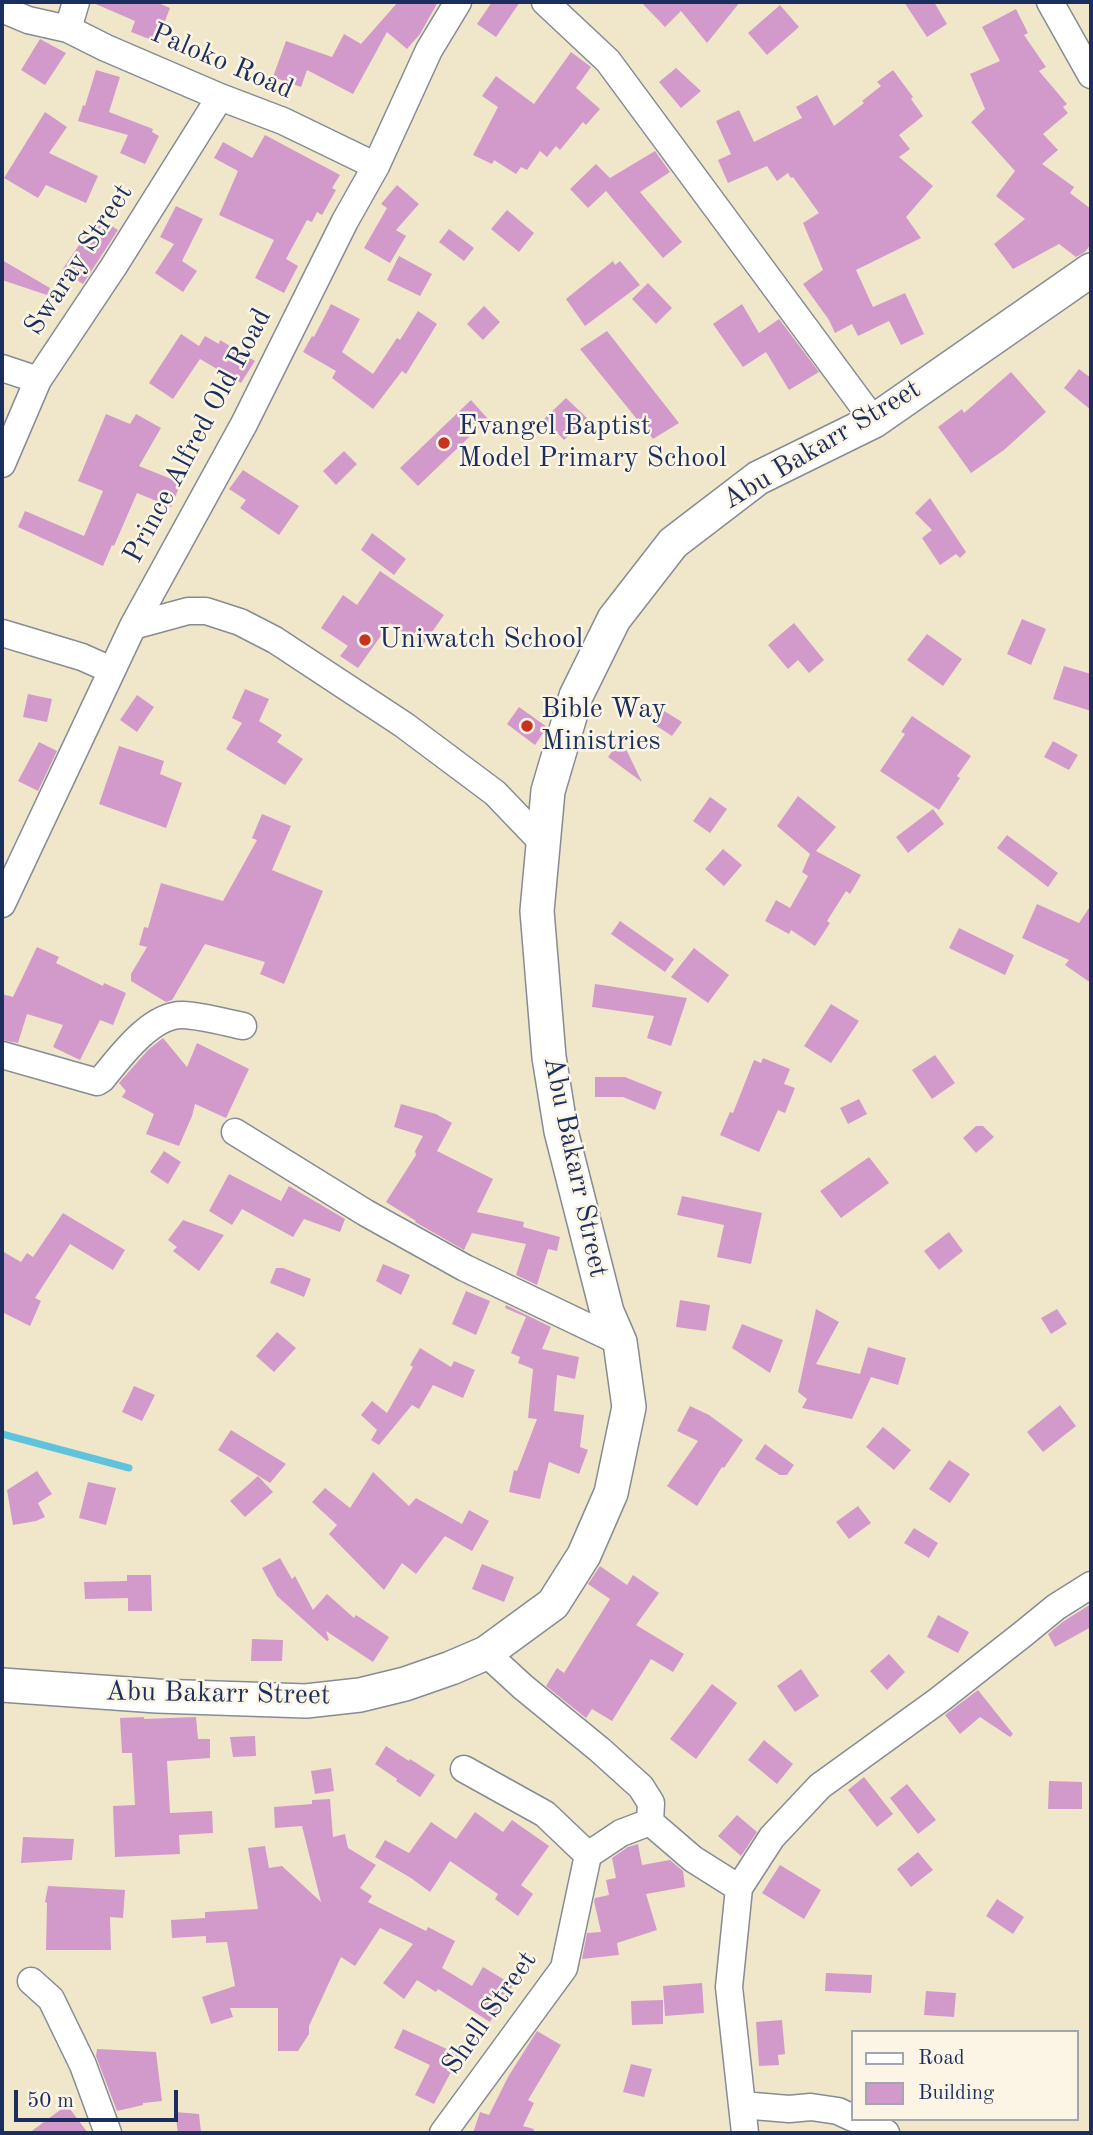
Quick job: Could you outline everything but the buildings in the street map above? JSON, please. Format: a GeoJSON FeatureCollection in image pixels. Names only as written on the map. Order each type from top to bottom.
{"type":"FeatureCollection","features":[{"type":"Feature","properties":{"kind":"street"},"geometry":{"type":"LineString","coordinates":[[68,29],[76,2]]}},
{"type":"Feature","properties":{"kind":"street","name":"Prince Alfred Old Road"},"geometry":{"type":"LineString","coordinates":[[2,904],[133,626],[244,424],[345,220],[376,166],[429,50],[458,2]]}},
{"type":"Feature","properties":{"kind":"street"},"geometry":{"type":"LineString","coordinates":[[545,2],[608,61],[874,421]]}},
{"type":"Feature","properties":{"kind":"street"},"geometry":{"type":"LineString","coordinates":[[1050,2],[1091,75]]}},
{"type":"Feature","properties":{"kind":"street","name":"Paloko Road"},"geometry":{"type":"LineString","coordinates":[[2,9],[27,20],[68,29],[220,97],[283,121],[376,166]]}},
{"type":"Feature","properties":{"kind":"street","name":"Swaray Street"},"geometry":{"type":"LineString","coordinates":[[2,464],[38,380],[114,266],[220,97]]}},
{"type":"Feature","properties":{"kind":"street","name":"Abu Bakarr Street"},"geometry":{"type":"LineString","coordinates":[[2,1685],[157,1696],[306,1701],[360,1695],[405,1684],[486,1653],[553,1604],[584,1555],[611,1493],[629,1407],[620,1342],[607,1312],[565,1144],[549,1057],[537,911],[548,791],[576,696],[614,620],[673,543],[758,478],[874,421],[1091,270]]}},
{"type":"Feature","properties":{"kind":"street"},"geometry":{"type":"LineString","coordinates":[[2,368],[38,380]]}},
{"type":"Feature","properties":{"kind":"street"},"geometry":{"type":"LineString","coordinates":[[133,626],[188,611],[206,611],[240,622],[275,640],[404,725],[495,793],[543,844]]}},
{"type":"Feature","properties":{"kind":"street"},"geometry":{"type":"LineString","coordinates":[[2,633],[82,657],[111,670]]}},
{"type":"Feature","properties":{"kind":"street"},"geometry":{"type":"LineString","coordinates":[[2,1055],[97,1082],[130,1045],[159,1021],[180,1015],[243,1026]]}},
{"type":"Feature","properties":{"kind":"street"},"geometry":{"type":"LineString","coordinates":[[235,1132],[366,1213],[454,1262],[620,1342]]}},
{"type":"Feature","properties":{"kind":"street"},"geometry":{"type":"LineString","coordinates":[[745,2133],[729,1987],[739,1888],[772,1837],[820,1786],[939,1699],[1056,1607],[1091,1585]]}},
{"type":"Feature","properties":{"kind":"street"},"geometry":{"type":"LineString","coordinates":[[486,1653],[641,1787],[651,1803],[650,1822]]}},
{"type":"Feature","properties":{"kind":"street"},"geometry":{"type":"LineString","coordinates":[[464,1769],[545,1814],[587,1855],[621,1833],[650,1822]]}},
{"type":"Feature","properties":{"kind":"street"},"geometry":{"type":"LineString","coordinates":[[650,1822],[693,1858],[739,1888]]}},
{"type":"Feature","properties":{"kind":"street","name":"Shell Street"},"geometry":{"type":"LineString","coordinates":[[443,2133],[564,1968],[587,1855]]}},
{"type":"Feature","properties":{"kind":"street"},"geometry":{"type":"LineString","coordinates":[[31,1981],[51,1999],[83,2065],[108,2133]]}},
{"type":"Feature","properties":{"kind":"street"},"geometry":{"type":"LineString","coordinates":[[742,2105],[838,2110],[852,2117]]}},
{"type":"Feature","properties":{"kind":"street"},"geometry":{"type":"LineString","coordinates":[[859,2121],[886,2133]]}},
{"type":"Feature","properties":{"kind":"waterway"},"geometry":{"type":"LineString","coordinates":[[2,1434],[129,1468]]}},
{"type":"Feature","properties":{"kind":"place","name":"Evangel Baptist Model Primary School"},"geometry":{"type":"Point","coordinates":[444,443]}},
{"type":"Feature","properties":{"kind":"place","name":"Uniwatch School"},"geometry":{"type":"Point","coordinates":[365,640]}},
{"type":"Feature","properties":{"kind":"place","name":"Bible Way Ministries"},"geometry":{"type":"Point","coordinates":[527,726]}}]}
